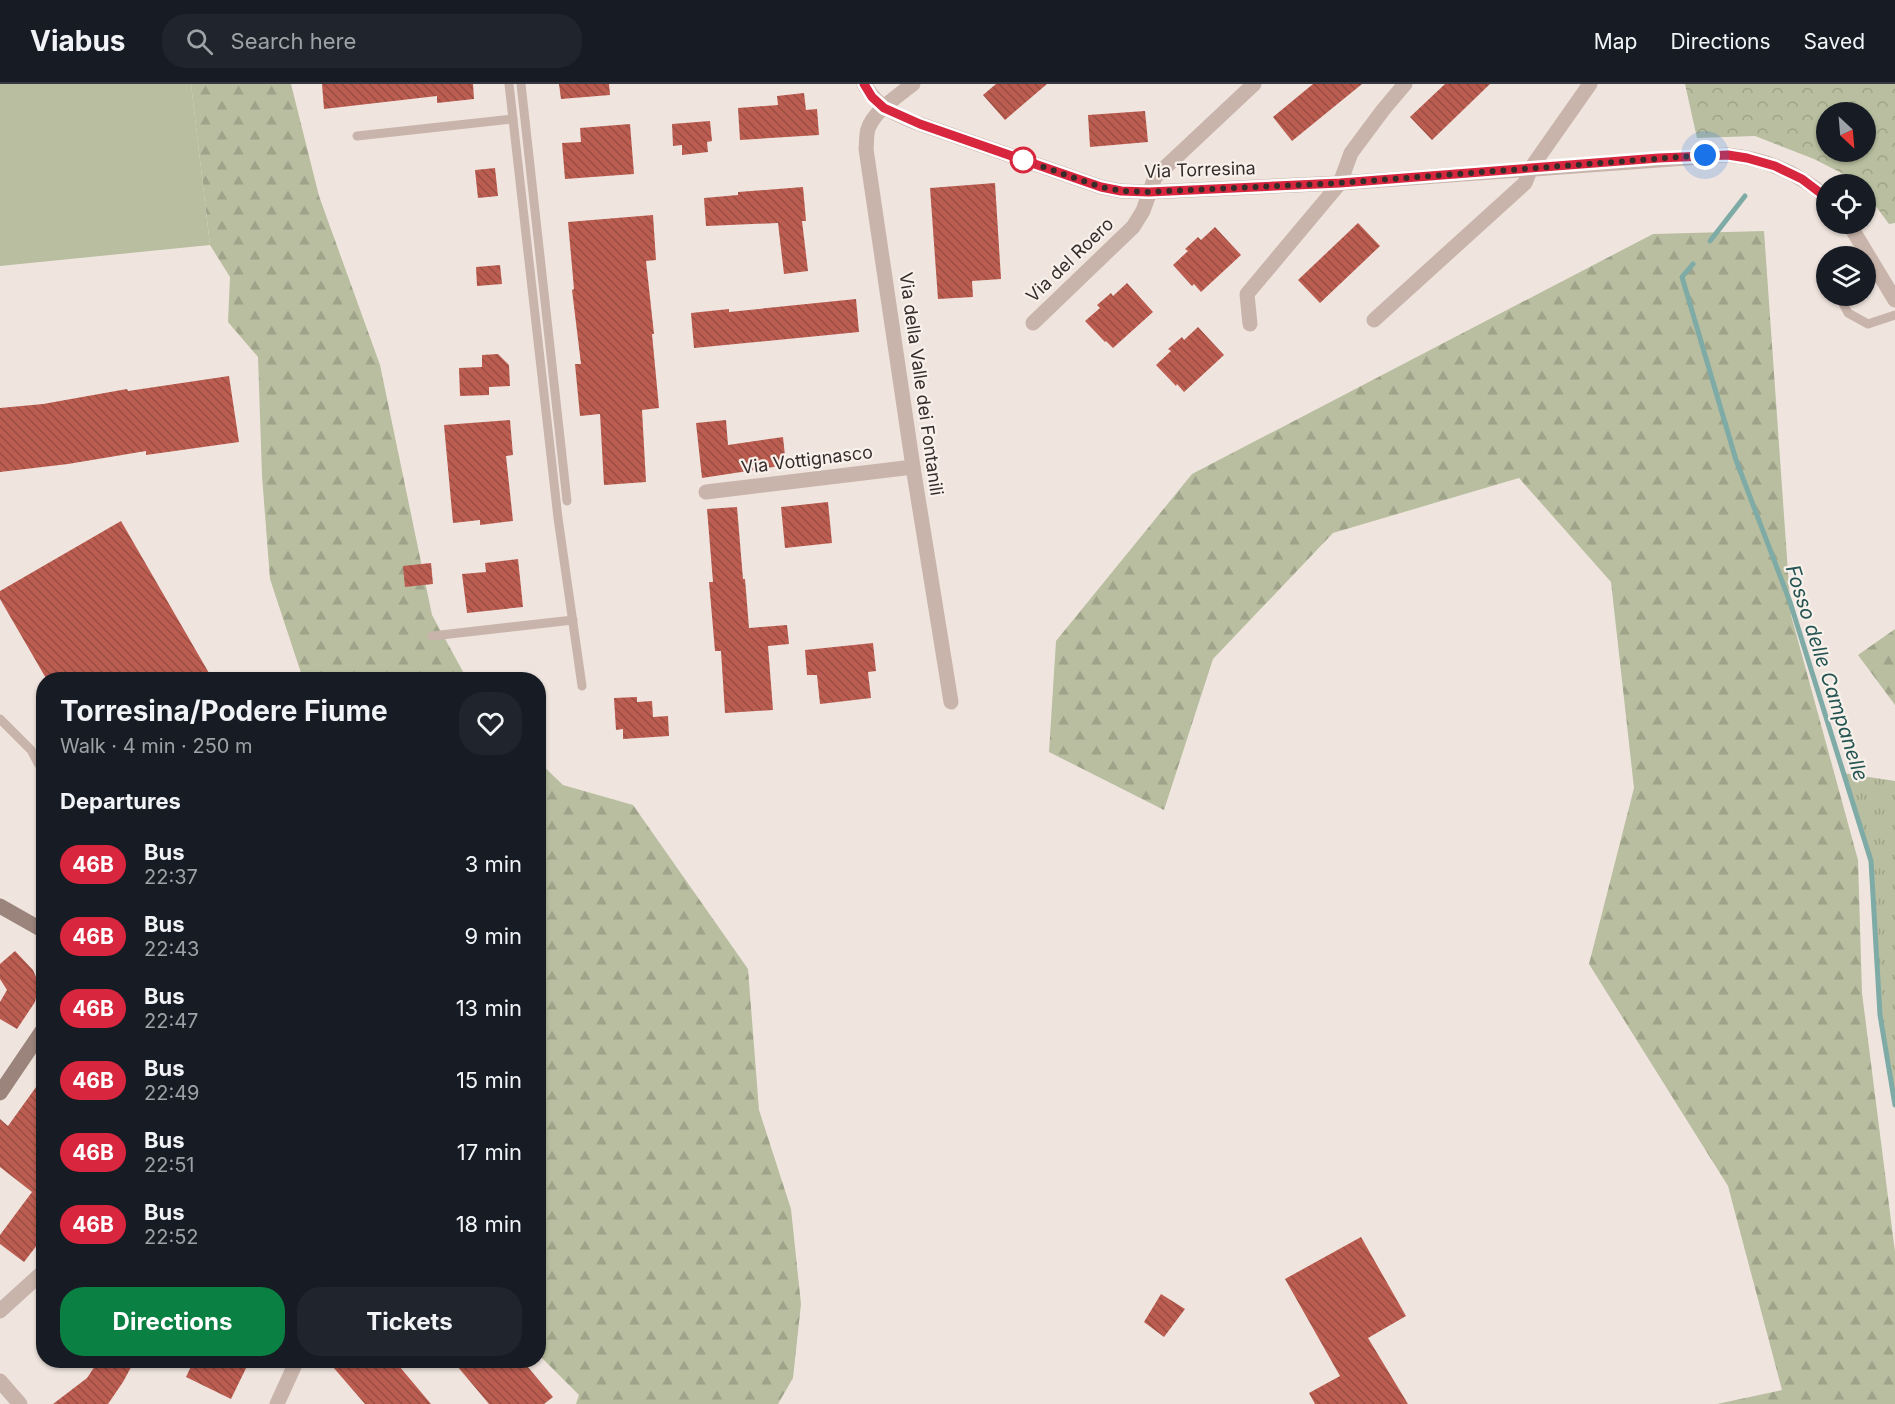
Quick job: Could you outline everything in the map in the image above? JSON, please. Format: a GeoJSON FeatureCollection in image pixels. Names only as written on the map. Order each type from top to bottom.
{"type":"FeatureCollection","features":[{"type":"Feature","properties":{"kind":"street"},"geometry":{"type":"LineString","coordinates":[[864,84],[872,97],[884,108]]}},
{"type":"Feature","properties":{"kind":"street","name":"Via della Valle dei Fontanili"},"geometry":{"type":"LineString","coordinates":[[913,84],[884,108],[869,127],[866,149],[913,467],[951,702]]}},
{"type":"Feature","properties":{"kind":"street","name":"Via del Roero"},"geometry":{"type":"LineString","coordinates":[[1033,323],[1133,227],[1143,211],[1155,177],[1254,84]]}},
{"type":"Feature","properties":{"kind":"street"},"geometry":{"type":"LineString","coordinates":[[1250,324],[1247,294],[1340,183],[1351,153],[1406,84]]}},
{"type":"Feature","properties":{"kind":"street"},"geometry":{"type":"LineString","coordinates":[[1374,320],[1525,183],[1531,168],[1590,84]]}},
{"type":"Feature","properties":{"kind":"street","name":"Via Torresina"},"geometry":{"type":"LineString","coordinates":[[884,108],[920,124],[1101,187],[1121,191],[1149,192],[1340,183],[1728,155],[1775,166],[1802,179],[1816,190]]}},
{"type":"Feature","properties":{"kind":"street"},"geometry":{"type":"LineString","coordinates":[[1855,234],[1895,300]]}},
{"type":"Feature","properties":{"kind":"street","name":"Via Vottignasco"},"geometry":{"type":"LineString","coordinates":[[706,492],[913,467]]}},
{"type":"Feature","properties":{"kind":"street"},"geometry":{"type":"LineString","coordinates":[[0,906],[36,926]]}},
{"type":"Feature","properties":{"kind":"street"},"geometry":{"type":"LineString","coordinates":[[0,1093],[36,1040]]}},
{"type":"Feature","properties":{"kind":"street"},"geometry":{"type":"LineString","coordinates":[[0,1311],[36,1278]]}},
{"type":"Feature","properties":{"kind":"street"},"geometry":{"type":"LineString","coordinates":[[277,1404],[293,1368]]}},
{"type":"Feature","properties":{"kind":"street"},"geometry":{"type":"LineString","coordinates":[[0,1380],[20,1404]]}},
{"type":"Feature","properties":{"kind":"lane"},"geometry":{"type":"LineString","coordinates":[[509,84],[558,519],[582,686]]}},
{"type":"Feature","properties":{"kind":"lane"},"geometry":{"type":"LineString","coordinates":[[521,84],[567,501]]}},
{"type":"Feature","properties":{"kind":"lane"},"geometry":{"type":"LineString","coordinates":[[357,136],[513,119]]}},
{"type":"Feature","properties":{"kind":"lane"},"geometry":{"type":"LineString","coordinates":[[1844,306],[1848,313],[1868,324],[1895,315]]}},
{"type":"Feature","properties":{"kind":"lane"},"geometry":{"type":"LineString","coordinates":[[432,636],[573,620]]}},
{"type":"Feature","properties":{"kind":"lane"},"geometry":{"type":"LineString","coordinates":[[0,719],[31,750],[36,759]]}},
{"type":"Feature","properties":{"kind":"green space"},"geometry":{"type":"Polygon","coordinates":[[[0,84],[191,84],[210,245],[0,266],[0,84]]]}},
{"type":"Feature","properties":{"kind":"green space"},"geometry":{"type":"Polygon","coordinates":[[[191,84],[291,84],[319,196],[380,365],[432,615],[463,672],[301,672],[270,579],[262,476],[258,357],[228,322],[230,277],[210,245],[191,84]]]}},
{"type":"Feature","properties":{"kind":"green space"},"geometry":{"type":"Polygon","coordinates":[[[1685,84],[1895,84],[1895,223],[1889,224],[1876,206],[1876,174],[1843,174],[1820,162],[1876,162],[1876,102],[1816,102],[1816,160],[1755,136],[1697,138],[1685,84]]]}},
{"type":"Feature","properties":{"kind":"green space"},"geometry":{"type":"Polygon","coordinates":[[[1764,231],[1791,615],[1858,860],[1862,993],[1895,1252],[1895,1404],[1717,1404],[1782,1390],[1728,1186],[1589,964],[1634,788],[1611,582],[1519,478],[1333,533],[1213,659],[1164,810],[1049,752],[1056,641],[1192,474],[1653,234],[1764,231]]]}},
{"type":"Feature","properties":{"kind":"green space"},"geometry":{"type":"Polygon","coordinates":[[[1895,629],[1895,705],[1858,655],[1895,629]]]}},
{"type":"Feature","properties":{"kind":"green space"},"geometry":{"type":"Polygon","coordinates":[[[546,769],[563,785],[633,805],[748,969],[759,1110],[791,1209],[801,1304],[793,1378],[778,1404],[576,1404],[579,1395],[546,1362],[546,769]]]}},
{"type":"Feature","properties":{"kind":"green space"},"geometry":{"type":"Polygon","coordinates":[[[1843,773],[1895,781],[1895,1105],[1880,1015],[1871,861],[1843,773]]]}},
{"type":"Feature","properties":{"kind":"building"},"geometry":{"type":"Polygon","coordinates":[[[322,84],[473,84],[474,99],[437,103],[437,96],[324,109],[322,84]]]}},
{"type":"Feature","properties":{"kind":"building"},"geometry":{"type":"Polygon","coordinates":[[[559,84],[609,84],[610,95],[561,99],[559,84]]]}},
{"type":"Feature","properties":{"kind":"building"},"geometry":{"type":"Polygon","coordinates":[[[996,84],[1047,84],[1005,120],[983,95],[996,84]]]}},
{"type":"Feature","properties":{"kind":"building"},"geometry":{"type":"Polygon","coordinates":[[[1313,84],[1362,84],[1292,141],[1273,117],[1313,84]]]}},
{"type":"Feature","properties":{"kind":"building"},"geometry":{"type":"Polygon","coordinates":[[[1445,84],[1490,84],[1432,140],[1410,117],[1445,84]]]}},
{"type":"Feature","properties":{"kind":"building"},"geometry":{"type":"Polygon","coordinates":[[[804,93],[806,110],[817,109],[819,135],[740,140],[738,108],[778,105],[777,96],[804,93]]]}},
{"type":"Feature","properties":{"kind":"building"},"geometry":{"type":"Polygon","coordinates":[[[1145,111],[1148,142],[1090,147],[1088,115],[1145,111]]]}},
{"type":"Feature","properties":{"kind":"building"},"geometry":{"type":"Polygon","coordinates":[[[710,121],[712,141],[707,142],[708,152],[682,155],[682,145],[673,146],[672,124],[710,121]]]}},
{"type":"Feature","properties":{"kind":"building"},"geometry":{"type":"Polygon","coordinates":[[[630,124],[634,174],[565,179],[562,143],[581,142],[580,128],[630,124]]]}},
{"type":"Feature","properties":{"kind":"building"},"geometry":{"type":"Polygon","coordinates":[[[495,168],[498,196],[478,198],[475,170],[495,168]]]}},
{"type":"Feature","properties":{"kind":"building"},"geometry":{"type":"Polygon","coordinates":[[[995,183],[1001,279],[972,281],[973,297],[938,299],[930,188],[995,183]]]}},
{"type":"Feature","properties":{"kind":"building"},"geometry":{"type":"Polygon","coordinates":[[[803,187],[806,221],[802,221],[808,271],[784,274],[778,223],[706,226],[704,198],[738,195],[738,192],[803,187]]]}},
{"type":"Feature","properties":{"kind":"building"},"geometry":{"type":"Polygon","coordinates":[[[653,215],[656,260],[646,261],[659,408],[642,410],[646,482],[604,485],[600,414],[580,416],[575,364],[581,364],[572,290],[574,289],[568,222],[653,215]]]}},
{"type":"Feature","properties":{"kind":"building"},"geometry":{"type":"Polygon","coordinates":[[[1358,223],[1380,246],[1320,303],[1298,280],[1358,223]]]}},
{"type":"Feature","properties":{"kind":"building"},"geometry":{"type":"Polygon","coordinates":[[[1215,227],[1241,255],[1201,292],[1194,284],[1192,286],[1173,265],[1188,251],[1185,249],[1198,237],[1201,240],[1215,227]]]}},
{"type":"Feature","properties":{"kind":"building"},"geometry":{"type":"Polygon","coordinates":[[[500,265],[502,284],[477,286],[476,267],[500,265]]]}},
{"type":"Feature","properties":{"kind":"building"},"geometry":{"type":"Polygon","coordinates":[[[1127,283],[1153,312],[1113,348],[1085,321],[1100,308],[1097,305],[1111,293],[1113,296],[1127,283]]]}},
{"type":"Feature","properties":{"kind":"building"},"geometry":{"type":"Polygon","coordinates":[[[856,299],[859,332],[694,348],[691,313],[729,309],[729,312],[856,299]]]}},
{"type":"Feature","properties":{"kind":"building"},"geometry":{"type":"Polygon","coordinates":[[[1198,327],[1224,355],[1184,392],[1156,365],[1171,351],[1168,349],[1182,337],[1184,340],[1198,327]]]}},
{"type":"Feature","properties":{"kind":"building"},"geometry":{"type":"Polygon","coordinates":[[[498,354],[509,365],[510,386],[489,387],[489,395],[460,396],[459,368],[482,367],[482,355],[498,354]]]}},
{"type":"Feature","properties":{"kind":"building"},"geometry":{"type":"Polygon","coordinates":[[[229,376],[239,442],[146,455],[146,451],[0,472],[0,408],[43,404],[127,389],[128,391],[229,376]]]}},
{"type":"Feature","properties":{"kind":"building"},"geometry":{"type":"Polygon","coordinates":[[[510,420],[513,455],[506,456],[513,521],[480,525],[480,520],[453,523],[444,425],[510,420]]]}},
{"type":"Feature","properties":{"kind":"building"},"geometry":{"type":"Polygon","coordinates":[[[726,420],[728,445],[783,437],[786,465],[702,478],[696,423],[726,420]]]}},
{"type":"Feature","properties":{"kind":"building"},"geometry":{"type":"Polygon","coordinates":[[[828,502],[832,543],[785,548],[781,507],[828,502]]]}},
{"type":"Feature","properties":{"kind":"building"},"geometry":{"type":"Polygon","coordinates":[[[737,507],[749,628],[787,625],[789,644],[768,646],[773,710],[725,713],[721,651],[715,651],[709,582],[713,582],[707,509],[737,507]]]}},
{"type":"Feature","properties":{"kind":"building"},"geometry":{"type":"Polygon","coordinates":[[[121,521],[208,672],[42,672],[0,599],[0,591],[121,521]]]}},
{"type":"Feature","properties":{"kind":"building"},"geometry":{"type":"Polygon","coordinates":[[[518,559],[523,607],[467,613],[462,574],[486,572],[485,563],[518,559]]]}},
{"type":"Feature","properties":{"kind":"building"},"geometry":{"type":"Polygon","coordinates":[[[431,563],[433,584],[405,587],[403,566],[431,563]]]}},
{"type":"Feature","properties":{"kind":"building"},"geometry":{"type":"Polygon","coordinates":[[[873,643],[876,671],[868,672],[871,698],[820,704],[817,675],[807,675],[805,650],[873,643]]]}},
{"type":"Feature","properties":{"kind":"building"},"geometry":{"type":"Polygon","coordinates":[[[637,697],[637,702],[652,701],[653,717],[668,716],[669,736],[623,739],[623,729],[616,730],[614,698],[637,697]]]}},
{"type":"Feature","properties":{"kind":"building"},"geometry":{"type":"Polygon","coordinates":[[[15,951],[33,970],[36,977],[35,1002],[17,1029],[0,1019],[0,1002],[7,990],[0,979],[0,964],[15,951]]]}},
{"type":"Feature","properties":{"kind":"building"},"geometry":{"type":"Polygon","coordinates":[[[36,1087],[36,1246],[24,1262],[0,1244],[0,1235],[32,1192],[0,1167],[0,1119],[8,1126],[36,1087]]]}},
{"type":"Feature","properties":{"kind":"building"},"geometry":{"type":"Polygon","coordinates":[[[1361,1237],[1406,1316],[1368,1338],[1408,1404],[1315,1404],[1309,1393],[1340,1376],[1285,1279],[1361,1237]]]}},
{"type":"Feature","properties":{"kind":"building"},"geometry":{"type":"Polygon","coordinates":[[[1161,1294],[1185,1309],[1164,1337],[1144,1322],[1161,1294]]]}},
{"type":"Feature","properties":{"kind":"building"},"geometry":{"type":"Polygon","coordinates":[[[94,1368],[131,1368],[108,1404],[53,1404],[87,1378],[94,1368]]]}},
{"type":"Feature","properties":{"kind":"building"},"geometry":{"type":"Polygon","coordinates":[[[190,1368],[246,1368],[231,1399],[186,1377],[190,1368]]]}},
{"type":"Feature","properties":{"kind":"building"},"geometry":{"type":"Polygon","coordinates":[[[334,1368],[401,1368],[431,1404],[365,1404],[334,1368]]]}},
{"type":"Feature","properties":{"kind":"building"},"geometry":{"type":"Polygon","coordinates":[[[459,1368],[529,1368],[553,1397],[544,1404],[489,1404],[459,1368]]]}},
{"type":"Feature","properties":{"kind":"waterway","name":"Fosso delle Campanelle"},"geometry":{"type":"LineString","coordinates":[[1710,241],[1745,196]]}},
{"type":"Feature","properties":{"kind":"waterway","name":"Fosso delle Campanelle"},"geometry":{"type":"LineString","coordinates":[[1693,264],[1682,277],[1736,460],[1790,602],[1871,861],[1880,1015],[1895,1105]]}},
{"type":"Feature","properties":{"kind":"bus line","name":"46B"},"geometry":{"type":"LineString","coordinates":[[864,84],[872,97],[893,113],[1088,183],[1121,191],[1149,192],[1340,183],[1705,155],[1737,156],[1775,166],[1816,189]]}},
{"type":"Feature","properties":{"kind":"route"},"geometry":{"type":"LineString","coordinates":[[1023,160],[1101,187],[1121,191],[1149,192],[1340,183],[1705,155]]}}]}
